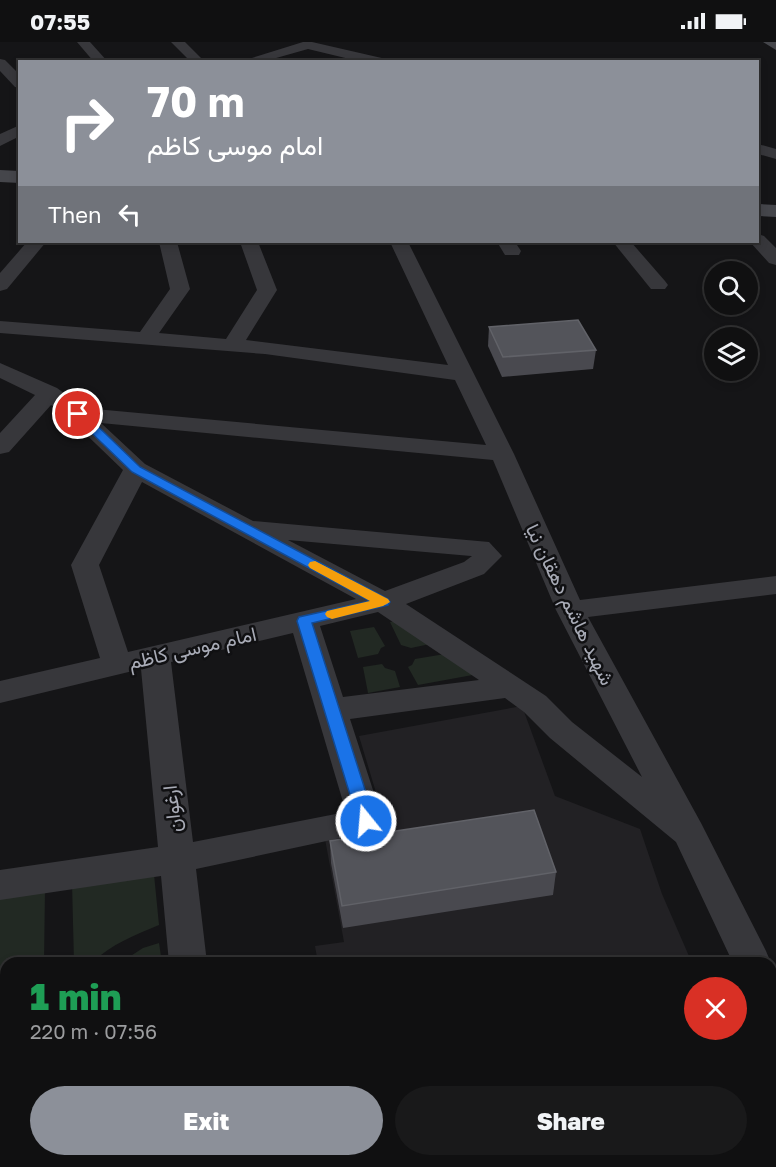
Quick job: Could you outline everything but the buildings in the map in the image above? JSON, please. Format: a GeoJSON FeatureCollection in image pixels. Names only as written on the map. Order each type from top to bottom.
{"type":"FeatureCollection","features":[{"type":"Feature","properties":{"kind":"main road"},"geometry":{"type":"LineString","coordinates":[[770,42],[776,45]]}},
{"type":"Feature","properties":{"kind":"main road"},"geometry":{"type":"LineString","coordinates":[[0,176],[18,177]]}},
{"type":"Feature","properties":{"kind":"main road"},"geometry":{"type":"LineString","coordinates":[[759,210],[776,211]]}},
{"type":"Feature","properties":{"kind":"street"},"geometry":{"type":"LineString","coordinates":[[83,42],[100,60]]}},
{"type":"Feature","properties":{"kind":"street"},"geometry":{"type":"LineString","coordinates":[[177,42],[197,60]]}},
{"type":"Feature","properties":{"kind":"street"},"geometry":{"type":"LineString","coordinates":[[251,60],[304,43],[373,60]]}},
{"type":"Feature","properties":{"kind":"street"},"geometry":{"type":"LineString","coordinates":[[0,63],[18,82]]}},
{"type":"Feature","properties":{"kind":"street"},"geometry":{"type":"LineString","coordinates":[[0,87],[18,84]]}},
{"type":"Feature","properties":{"kind":"street"},"geometry":{"type":"LineString","coordinates":[[0,141],[18,130]]}},
{"type":"Feature","properties":{"kind":"street"},"geometry":{"type":"LineString","coordinates":[[759,149],[776,154]]}},
{"type":"Feature","properties":{"kind":"street"},"geometry":{"type":"LineString","coordinates":[[759,241],[776,258]]}},
{"type":"Feature","properties":{"kind":"street"},"geometry":{"type":"LineString","coordinates":[[0,285],[37,243]]}},
{"type":"Feature","properties":{"kind":"street"},"geometry":{"type":"LineString","coordinates":[[145,339],[180,289],[168,243]]}},
{"type":"Feature","properties":{"kind":"street"},"geometry":{"type":"LineString","coordinates":[[232,346],[267,290],[249,243]]}},
{"type":"Feature","properties":{"kind":"street","name":"شهید هاشم دهقان نیا"},"geometry":{"type":"LineString","coordinates":[[399,243],[502,454],[570,610],[689,833],[750,957]]}},
{"type":"Feature","properties":{"kind":"street"},"geometry":{"type":"LineString","coordinates":[[623,243],[658,285]]}},
{"type":"Feature","properties":{"kind":"street"},"geometry":{"type":"LineString","coordinates":[[0,327],[232,346],[464,374]]}},
{"type":"Feature","properties":{"kind":"street"},"geometry":{"type":"LineString","coordinates":[[0,370],[49,393],[78,414],[136,470],[383,602],[511,687],[535,704],[561,730],[689,833]]}},
{"type":"Feature","properties":{"kind":"street"},"geometry":{"type":"LineString","coordinates":[[0,447],[49,393]]}},
{"type":"Feature","properties":{"kind":"street"},"geometry":{"type":"LineString","coordinates":[[78,414],[502,454]]}},
{"type":"Feature","properties":{"kind":"street"},"geometry":{"type":"LineString","coordinates":[[117,664],[85,565],[136,470]]}},
{"type":"Feature","properties":{"kind":"street","name":"امام موسی کاظم"},"geometry":{"type":"LineString","coordinates":[[0,692],[383,602],[474,568],[488,556],[479,548],[244,528]]}},
{"type":"Feature","properties":{"kind":"street"},"geometry":{"type":"LineString","coordinates":[[570,610],[776,585]]}},
{"type":"Feature","properties":{"kind":"street"},"geometry":{"type":"LineString","coordinates":[[0,885],[177,859],[366,821],[304,621]]}},
{"type":"Feature","properties":{"kind":"street","name":"ارغوان"},"geometry":{"type":"LineString","coordinates":[[155,656],[187,957]]}},
{"type":"Feature","properties":{"kind":"street"},"geometry":{"type":"LineString","coordinates":[[332,710],[511,687]]}},
{"type":"Feature","properties":{"kind":"shaded area"},"geometry":{"type":"Polygon","coordinates":[[[396,621],[430,644],[411,648],[401,645],[390,622],[396,621]]]}},
{"type":"Feature","properties":{"kind":"shaded area"},"geometry":{"type":"Polygon","coordinates":[[[374,627],[385,646],[378,654],[358,658],[350,631],[374,627]]]}},
{"type":"Feature","properties":{"kind":"shaded area"},"geometry":{"type":"Polygon","coordinates":[[[445,654],[478,674],[418,685],[408,667],[415,659],[445,654]]]}},
{"type":"Feature","properties":{"kind":"shaded area"},"geometry":{"type":"Polygon","coordinates":[[[382,664],[385,668],[395,671],[400,687],[368,693],[363,667],[382,664]]]}},
{"type":"Feature","properties":{"kind":"shaded area"},"geometry":{"type":"Polygon","coordinates":[[[522,706],[555,796],[640,829],[662,894],[689,957],[317,957],[315,946],[344,942],[325,839],[387,829],[359,736],[522,706]]]}},
{"type":"Feature","properties":{"kind":"shaded area"},"geometry":{"type":"Polygon","coordinates":[[[153,864],[159,925],[132,936],[98,957],[74,957],[72,882],[153,864]]]}},
{"type":"Feature","properties":{"kind":"shaded area"},"geometry":{"type":"Polygon","coordinates":[[[45,889],[44,957],[0,957],[0,896],[45,889]]]}},
{"type":"Feature","properties":{"kind":"shaded area"},"geometry":{"type":"Polygon","coordinates":[[[159,943],[161,957],[129,957],[143,948],[159,943]]]}},
{"type":"Feature","properties":{"kind":"slow traffic"},"geometry":{"type":"LineString","coordinates":[[315,565],[383,602],[332,614]]}},
{"type":"Feature","properties":{"kind":"route"},"geometry":{"type":"LineString","coordinates":[[78,414],[136,470],[383,602],[304,621],[366,821]]}}]}
